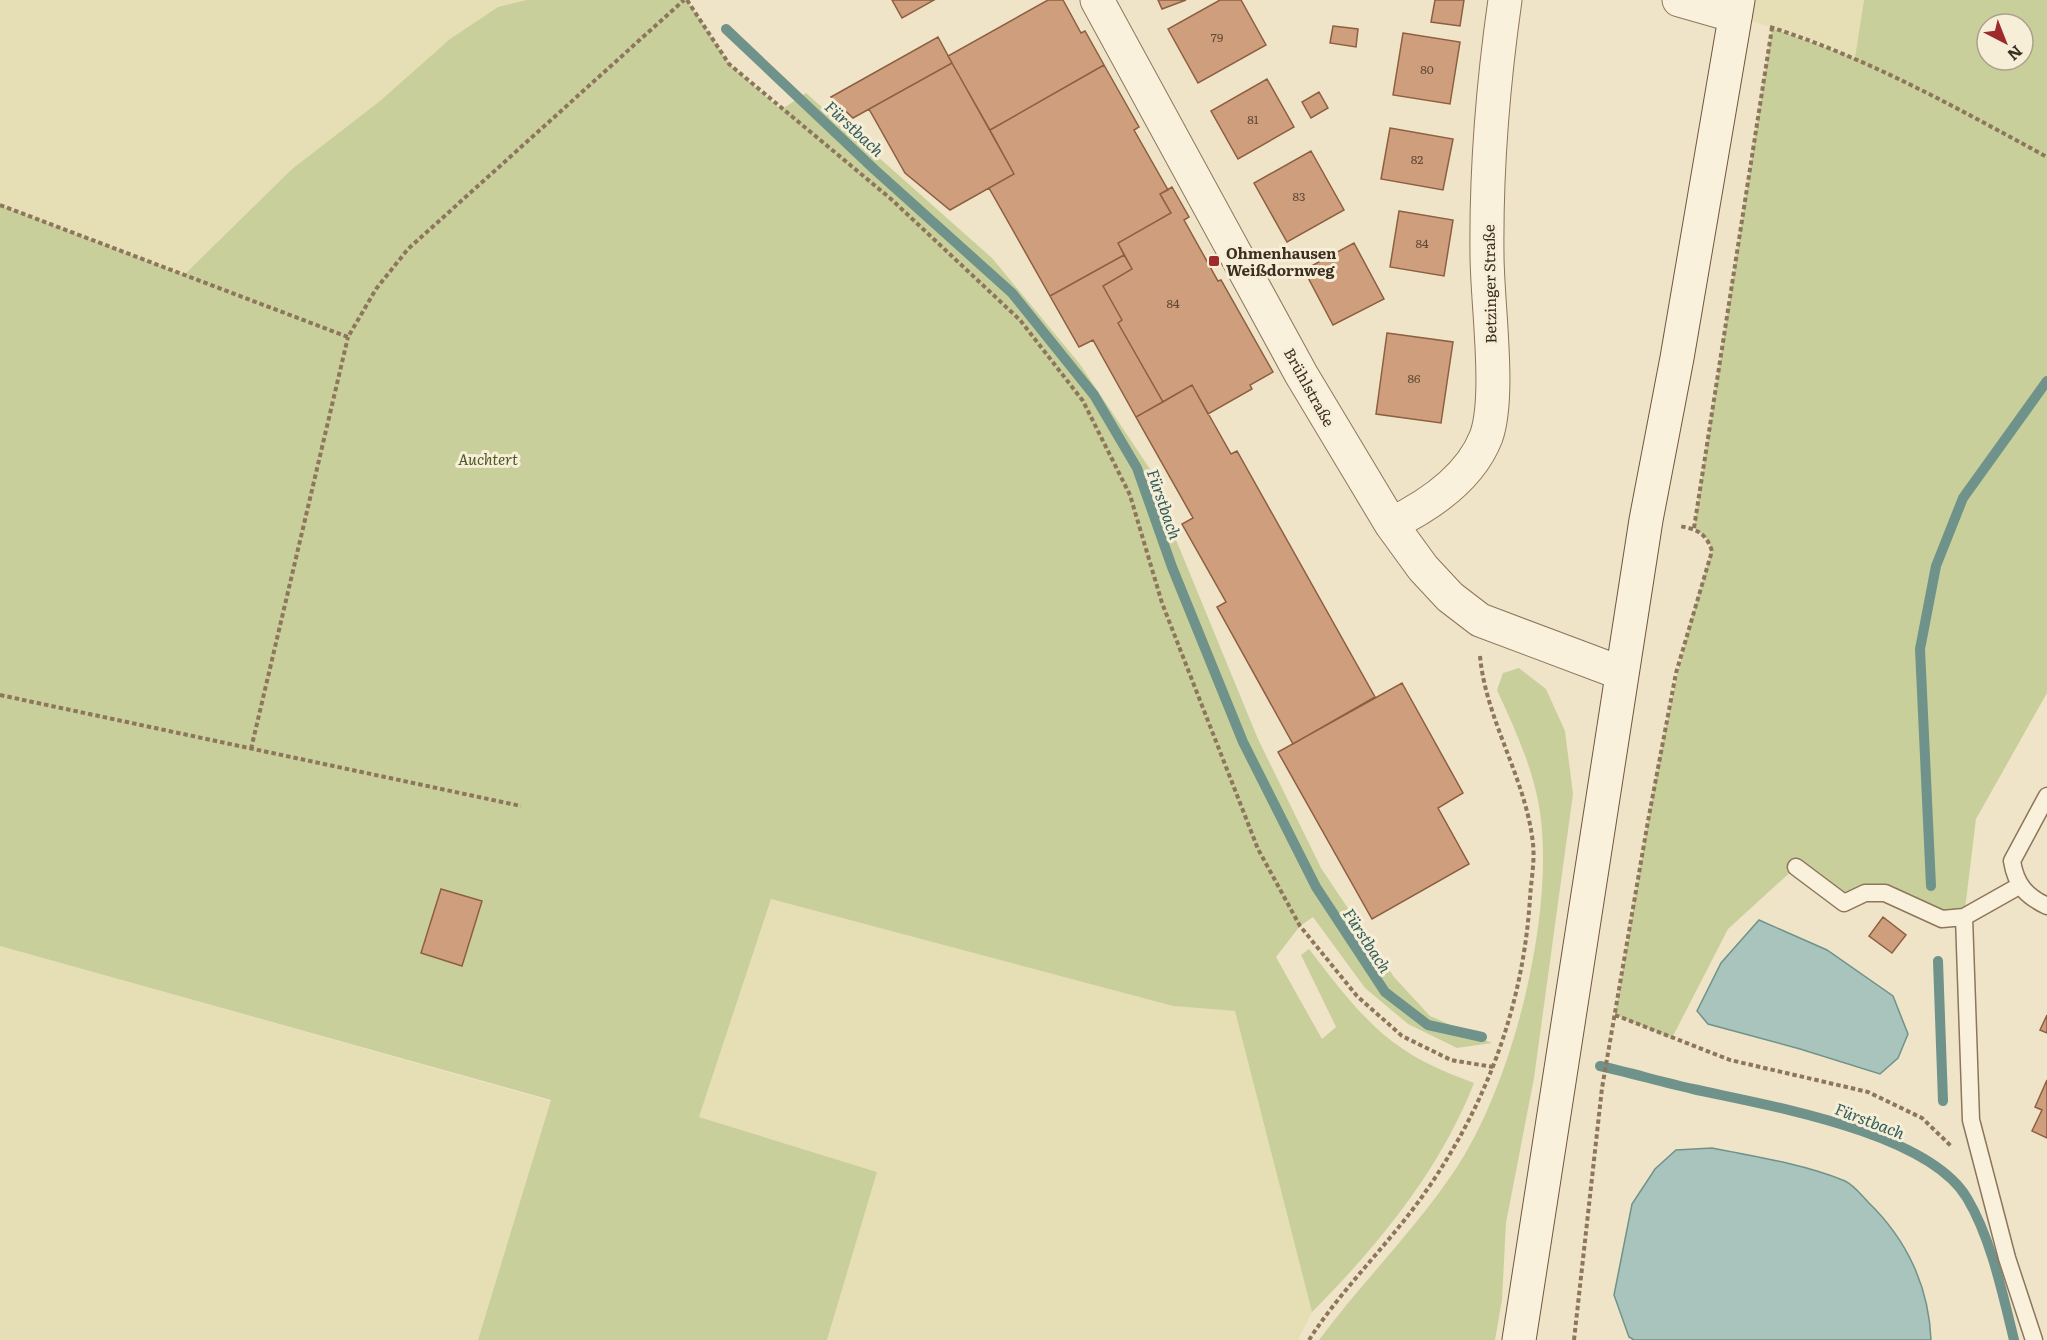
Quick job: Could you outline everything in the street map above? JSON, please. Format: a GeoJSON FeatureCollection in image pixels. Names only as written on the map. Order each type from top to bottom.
{"type":"FeatureCollection","features":[{"type":"Feature","properties":{"kind":"street","name":"Brühlstraße"},"geometry":{"type":"LineString","coordinates":[[1097,0],[1301,374],[1391,524],[1423,568],[1450,597],[1480,620],[1621,673]]}},
{"type":"Feature","properties":{"kind":"street","name":"Betzinger Straße"},"geometry":{"type":"LineString","coordinates":[[1391,524],[1416,512],[1447,489],[1467,469],[1486,437],[1492,407],[1487,280],[1488,176],[1491,121],[1505,0]]}},
{"type":"Feature","properties":{"kind":"street"},"geometry":{"type":"LineString","coordinates":[[1519,1340],[1621,673],[1736,8],[1679,0]]}},
{"type":"Feature","properties":{"kind":"lane"},"geometry":{"type":"LineString","coordinates":[[2047,796],[2012,861],[2019,886],[2028,897],[2047,906]]}},
{"type":"Feature","properties":{"kind":"lane"},"geometry":{"type":"LineString","coordinates":[[1796,867],[1844,903],[1865,893],[1885,893],[1942,919],[1964,916],[2019,886]]}},
{"type":"Feature","properties":{"kind":"lane"},"geometry":{"type":"LineString","coordinates":[[1964,916],[1971,1120],[2007,1258],[2034,1340]]}},
{"type":"Feature","properties":{"kind":"path"},"geometry":{"type":"LineString","coordinates":[[250,749],[348,337],[376,289],[408,249],[686,0],[729,64],[891,199],[1020,320],[1083,401],[1130,495],[1162,603],[1258,849],[1300,926],[1357,996],[1402,1036],[1451,1060],[1493,1067]]}},
{"type":"Feature","properties":{"kind":"path"},"geometry":{"type":"LineString","coordinates":[[1574,1340],[1608,1051],[1668,711],[1688,630],[1712,551],[1708,540],[1694,528],[1772,28],[1856,58],[1926,92],[2047,157]]}},
{"type":"Feature","properties":{"kind":"path"},"geometry":{"type":"LineString","coordinates":[[0,205],[348,337]]}},
{"type":"Feature","properties":{"kind":"path"},"geometry":{"type":"LineString","coordinates":[[1309,1340],[1332,1307],[1391,1238],[1445,1164],[1469,1122],[1504,1041],[1529,916],[1533,845],[1525,801],[1481,671],[1480,620]]}},
{"type":"Feature","properties":{"kind":"path"},"geometry":{"type":"LineString","coordinates":[[0,695],[521,806]]}},
{"type":"Feature","properties":{"kind":"path"},"geometry":{"type":"LineString","coordinates":[[1615,1015],[1730,1060],[1868,1092],[1922,1118],[1987,1180]]}},
{"type":"Feature","properties":{"kind":"shaded area"},"geometry":{"type":"Polygon","coordinates":[[[0,0],[526,0],[498,7],[450,39],[380,101],[292,169],[184,275],[0,205],[0,0]]]}},
{"type":"Feature","properties":{"kind":"shaded area"},"geometry":{"type":"Polygon","coordinates":[[[1738,0],[1864,0],[1856,58],[1811,40],[1735,16],[1738,0]]]}},
{"type":"Feature","properties":{"kind":"shaded area"},"geometry":{"type":"Polygon","coordinates":[[[771,899],[1173,1006],[1235,1011],[1312,1312],[1298,1340],[827,1340],[877,1172],[699,1117],[771,899]]]}},
{"type":"Feature","properties":{"kind":"shaded area"},"geometry":{"type":"Polygon","coordinates":[[[0,946],[551,1101],[478,1340],[0,1340],[0,946]]]}},
{"type":"Feature","properties":{"kind":"green space","name":"Auchtert"},"geometry":{"type":"Polygon","coordinates":[[[526,0],[687,0],[729,64],[781,110],[806,93],[992,258],[1079,363],[1154,475],[1172,530],[1258,739],[1321,868],[1394,977],[1430,1016],[1492,1043],[1457,1048],[1408,1024],[1365,988],[1313,917],[1300,926],[1276,957],[1322,1039],[1336,1027],[1301,955],[1309,949],[1352,1003],[1389,1039],[1429,1064],[1474,1083],[1444,1146],[1405,1205],[1360,1261],[1312,1312],[1235,1011],[1173,1006],[771,899],[699,1117],[877,1172],[827,1340],[478,1340],[551,1100],[0,946],[0,205],[184,275],[292,169],[380,101],[450,39],[498,7],[526,0]]]}},
{"type":"Feature","properties":{"kind":"green space"},"geometry":{"type":"Polygon","coordinates":[[[1864,0],[2047,0],[2047,693],[1976,819],[1964,917],[1942,919],[1885,893],[1844,903],[1796,867],[1728,929],[1672,1038],[1615,1015],[1667,723],[1680,665],[1712,551],[1708,540],[1694,528],[1772,28],[1855,58],[1864,0]]]}},
{"type":"Feature","properties":{"kind":"green space"},"geometry":{"type":"Polygon","coordinates":[[[1519,668],[1546,689],[1565,731],[1573,794],[1534,1078],[1506,1223],[1502,1300],[1495,1340],[1319,1340],[1423,1214],[1455,1170],[1476,1133],[1496,1089],[1513,1041],[1527,989],[1537,937],[1542,886],[1543,838],[1534,782],[1497,690],[1503,673],[1519,668]]]}},
{"type":"Feature","properties":{"kind":"water"},"geometry":{"type":"Polygon","coordinates":[[[1759,920],[1827,950],[1893,996],[1908,1034],[1898,1058],[1880,1074],[1708,1024],[1697,1011],[1721,963],[1759,920]]]}},
{"type":"Feature","properties":{"kind":"water"},"geometry":{"type":"Polygon","coordinates":[[[1712,1148],[1814,1170],[1845,1181],[1855,1188],[1882,1217],[1914,1266],[1926,1301],[1931,1340],[1634,1340],[1629,1337],[1614,1295],[1632,1204],[1655,1169],[1676,1150],[1712,1148]]]}},
{"type":"Feature","properties":{"kind":"building"},"geometry":{"type":"Polygon","coordinates":[[[892,0],[934,0],[902,18],[892,0]]]}},
{"type":"Feature","properties":{"kind":"building"},"geometry":{"type":"Polygon","coordinates":[[[1048,0],[1063,0],[1081,33],[1085,31],[1104,65],[990,130],[948,56],[1048,0]]]}},
{"type":"Feature","properties":{"kind":"building"},"geometry":{"type":"Polygon","coordinates":[[[1158,0],[1186,0],[1162,9],[1158,0]]]}},
{"type":"Feature","properties":{"kind":"building"},"geometry":{"type":"Polygon","coordinates":[[[1220,0],[1241,0],[1266,45],[1198,83],[1168,29],[1220,0]]]}},
{"type":"Feature","properties":{"kind":"building"},"geometry":{"type":"Polygon","coordinates":[[[1435,0],[1464,0],[1460,26],[1431,22],[1435,0]]]}},
{"type":"Feature","properties":{"kind":"building"},"geometry":{"type":"Polygon","coordinates":[[[1333,26],[1358,29],[1356,47],[1330,43],[1333,26]]]}},
{"type":"Feature","properties":{"kind":"building"},"geometry":{"type":"Polygon","coordinates":[[[1403,33],[1460,42],[1450,104],[1393,95],[1403,33]]]}},
{"type":"Feature","properties":{"kind":"building"},"geometry":{"type":"Polygon","coordinates":[[[938,37],[952,63],[853,118],[831,97],[938,37]]]}},
{"type":"Feature","properties":{"kind":"building"},"geometry":{"type":"Polygon","coordinates":[[[952,63],[1014,174],[950,210],[905,173],[869,109],[952,63]]]}},
{"type":"Feature","properties":{"kind":"building"},"geometry":{"type":"Polygon","coordinates":[[[1104,65],[1139,127],[1134,130],[1168,190],[1160,194],[1171,213],[1118,243],[1124,255],[1050,296],[989,188],[1014,174],[990,130],[1104,65]]]}},
{"type":"Feature","properties":{"kind":"building"},"geometry":{"type":"Polygon","coordinates":[[[1267,79],[1294,127],[1238,159],[1211,111],[1267,79]]]}},
{"type":"Feature","properties":{"kind":"building"},"geometry":{"type":"Polygon","coordinates":[[[1319,92],[1328,108],[1311,118],[1302,102],[1319,92]]]}},
{"type":"Feature","properties":{"kind":"building"},"geometry":{"type":"Polygon","coordinates":[[[1390,128],[1453,139],[1443,190],[1381,179],[1390,128]]]}},
{"type":"Feature","properties":{"kind":"building"},"geometry":{"type":"Polygon","coordinates":[[[1311,151],[1344,210],[1287,242],[1254,183],[1311,151]]]}},
{"type":"Feature","properties":{"kind":"building"},"geometry":{"type":"Polygon","coordinates":[[[1172,187],[1189,217],[1184,220],[1273,372],[1250,385],[1252,389],[1208,414],[1192,385],[1163,402],[1118,323],[1122,320],[1103,286],[1132,269],[1118,243],[1171,213],[1160,194],[1172,187]]]}},
{"type":"Feature","properties":{"kind":"building"},"geometry":{"type":"Polygon","coordinates":[[[1399,211],[1453,220],[1444,276],[1390,267],[1399,211]]]}},
{"type":"Feature","properties":{"kind":"building"},"geometry":{"type":"Polygon","coordinates":[[[1354,243],[1384,299],[1333,325],[1304,270],[1354,243]]]}},
{"type":"Feature","properties":{"kind":"building"},"geometry":{"type":"Polygon","coordinates":[[[1124,255],[1132,269],[1103,286],[1122,320],[1118,323],[1163,402],[1136,417],[1093,340],[1079,347],[1050,296],[1124,255]]]}},
{"type":"Feature","properties":{"kind":"building"},"geometry":{"type":"Polygon","coordinates":[[[1387,333],[1453,342],[1441,423],[1376,414],[1387,333]]]}},
{"type":"Feature","properties":{"kind":"building"},"geometry":{"type":"Polygon","coordinates":[[[1192,385],[1231,454],[1237,451],[1375,697],[1293,744],[1217,607],[1226,602],[1182,524],[1193,518],[1136,417],[1192,385]]]}},
{"type":"Feature","properties":{"kind":"building"},"geometry":{"type":"Polygon","coordinates":[[[1402,683],[1463,793],[1438,808],[1469,864],[1372,919],[1278,752],[1402,683]]]}},
{"type":"Feature","properties":{"kind":"building"},"geometry":{"type":"Polygon","coordinates":[[[441,889],[482,901],[462,966],[421,953],[441,889]]]}},
{"type":"Feature","properties":{"kind":"building"},"geometry":{"type":"Polygon","coordinates":[[[1883,917],[1906,935],[1892,953],[1869,936],[1883,917]]]}},
{"type":"Feature","properties":{"kind":"building"},"geometry":{"type":"Polygon","coordinates":[[[2047,1015],[2047,1033],[2040,1030],[2047,1015]]]}},
{"type":"Feature","properties":{"kind":"building"},"geometry":{"type":"Polygon","coordinates":[[[2047,1080],[2047,1138],[2032,1131],[2042,1110],[2035,1107],[2047,1080]]]}},
{"type":"Feature","properties":{"kind":"waterway","name":"Fürstbach"},"geometry":{"type":"LineString","coordinates":[[726,29],[874,169],[1012,293],[1094,395],[1137,468],[1172,567],[1243,742],[1316,887],[1385,992],[1428,1025],[1482,1037]]}},
{"type":"Feature","properties":{"kind":"waterway"},"geometry":{"type":"LineString","coordinates":[[1931,886],[1920,649],[1936,566],[1963,498],[2047,381]]}},
{"type":"Feature","properties":{"kind":"waterway"},"geometry":{"type":"LineString","coordinates":[[1938,961],[1943,1101]]}},
{"type":"Feature","properties":{"kind":"waterway","name":"Fürstbach"},"geometry":{"type":"LineString","coordinates":[[1600,1066],[1842,1124],[1881,1138],[1917,1155],[1947,1175],[1967,1198],[1983,1231],[1995,1267],[2014,1340]]}},
{"type":"Feature","properties":{"kind":"place","name":"Ohmenhausen Weißdornweg"},"geometry":{"type":"Point","coordinates":[1214,261]}}]}
